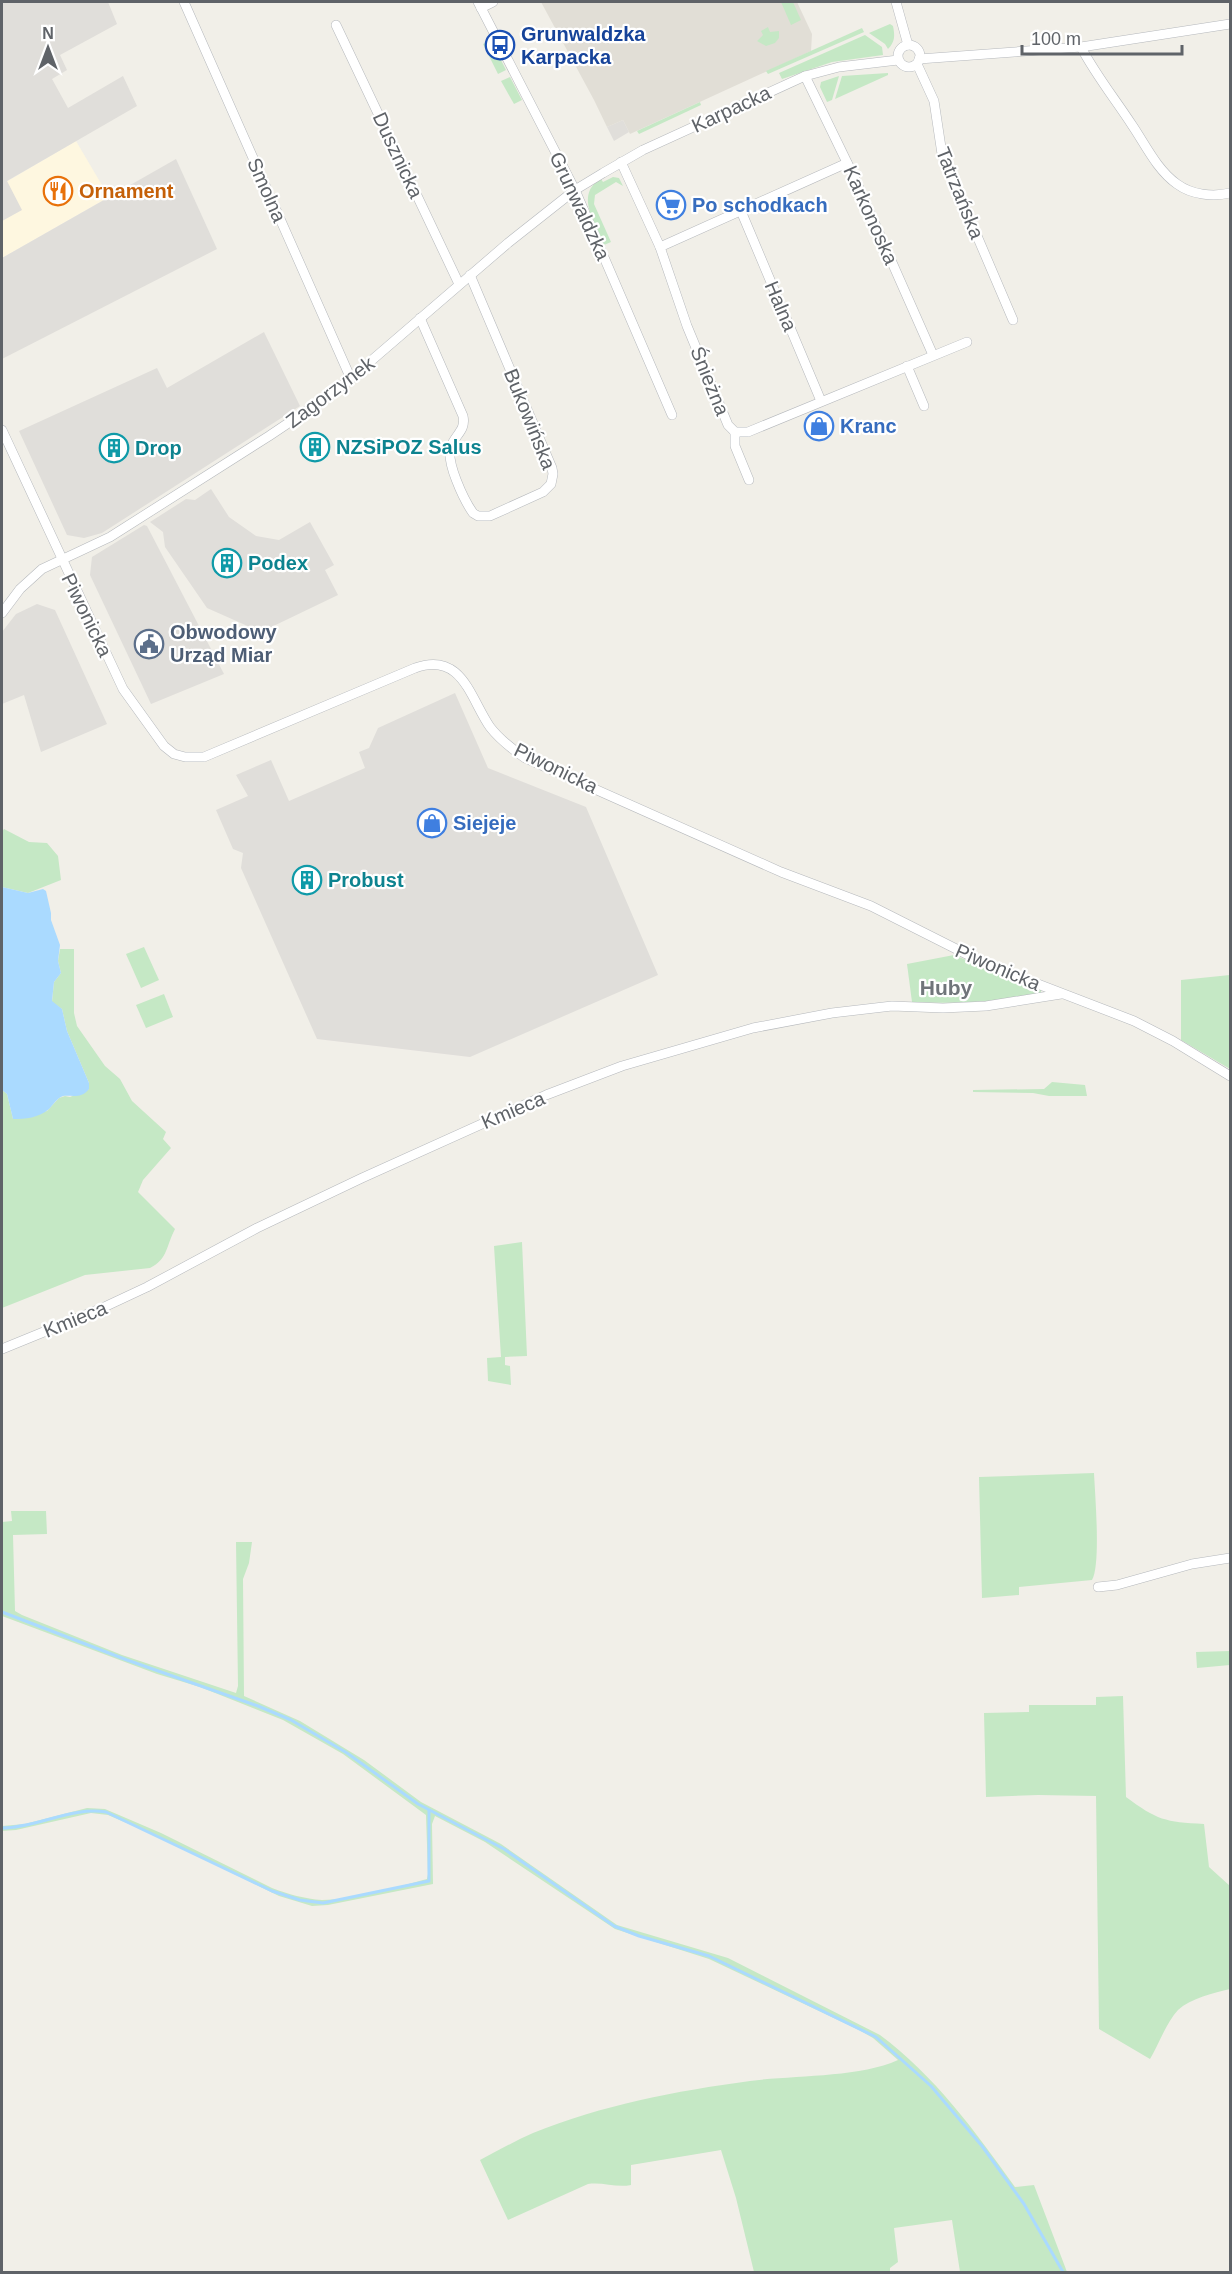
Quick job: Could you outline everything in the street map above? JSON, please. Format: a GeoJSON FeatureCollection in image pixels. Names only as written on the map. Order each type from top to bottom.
{"type":"FeatureCollection","features":[{"type":"Feature","properties":{"kind":"street","name":"Smolna"},"geometry":{"type":"LineString","coordinates":[[184,2],[351,379]]}},
{"type":"Feature","properties":{"kind":"street"},"geometry":{"type":"LineString","coordinates":[[479,5],[493,2]]}},
{"type":"Feature","properties":{"kind":"street"},"geometry":{"type":"LineString","coordinates":[[896,2],[908,45]]}},
{"type":"Feature","properties":{"kind":"street","name":"Grunwaldzka"},"geometry":{"type":"LineString","coordinates":[[479,5],[575,190],[672,415]]}},
{"type":"Feature","properties":{"kind":"street"},"geometry":{"type":"LineString","coordinates":[[908,45],[899,50],[898,60],[908,68],[918,62],[1081,46],[1230,24]]}},
{"type":"Feature","properties":{"kind":"street","name":"Dusznicka"},"geometry":{"type":"LineString","coordinates":[[336,25],[459,284]]}},
{"type":"Feature","properties":{"kind":"street"},"geometry":{"type":"LineString","coordinates":[[908,45],[918,49],[918,62]]}},
{"type":"Feature","properties":{"kind":"street"},"geometry":{"type":"LineString","coordinates":[[1081,46],[1101,80],[1169,177],[1188,190],[1201,194],[1230,193]]}},
{"type":"Feature","properties":{"kind":"street","name":"Karpacka"},"geometry":{"type":"LineString","coordinates":[[575,190],[621,162],[805,76],[839,67],[898,60]]}},
{"type":"Feature","properties":{"kind":"street","name":"Tatrzańska"},"geometry":{"type":"LineString","coordinates":[[918,62],[934,101],[942,154],[1013,320]]}},
{"type":"Feature","properties":{"kind":"street","name":"Karkonoska"},"geometry":{"type":"LineString","coordinates":[[805,76],[847,163],[933,355]]}},
{"type":"Feature","properties":{"kind":"street","name":"Śnieżna"},"geometry":{"type":"LineString","coordinates":[[621,162],[660,247],[687,326],[728,425],[735,432],[748,432],[968,342]]}},
{"type":"Feature","properties":{"kind":"street"},"geometry":{"type":"LineString","coordinates":[[660,247],[847,163]]}},
{"type":"Feature","properties":{"kind":"street","name":"Zagorzynek"},"geometry":{"type":"LineString","coordinates":[[2,613],[28,581],[49,565],[82,552],[110,537],[269,436],[351,379],[459,284],[575,190]]}},
{"type":"Feature","properties":{"kind":"street","name":"Halna"},"geometry":{"type":"LineString","coordinates":[[741,211],[821,401]]}},
{"type":"Feature","properties":{"kind":"street","name":"Bukowińska"},"geometry":{"type":"LineString","coordinates":[[420,318],[463,416],[464,427],[451,447],[449,457],[473,513],[478,516],[490,516],[543,492],[551,484],[552,468],[470,275]]}},
{"type":"Feature","properties":{"kind":"street"},"geometry":{"type":"LineString","coordinates":[[907,366],[924,406]]}},
{"type":"Feature","properties":{"kind":"street","name":"Piwonicka"},"geometry":{"type":"LineString","coordinates":[[2,430],[123,689],[154,734],[174,754],[185,758],[204,757],[415,668],[424,665],[441,665],[458,674],[491,728],[500,739],[525,758],[781,872],[871,906],[986,964],[1134,1021],[1173,1041],[1230,1076]]}},
{"type":"Feature","properties":{"kind":"street"},"geometry":{"type":"LineString","coordinates":[[735,432],[735,446],[749,480]]}},
{"type":"Feature","properties":{"kind":"street","name":"Kmieca"},"geometry":{"type":"LineString","coordinates":[[2,1349],[147,1287],[276,1219],[362,1178],[536,1100],[622,1066],[734,1033],[832,1013],[892,1006],[976,1007],[1061,994]]}},
{"type":"Feature","properties":{"kind":"street"},"geometry":{"type":"LineString","coordinates":[[1098,1587],[1118,1585],[1192,1564],[1230,1558]]}},
{"type":"Feature","properties":{"kind":"shaded area"},"geometry":{"type":"Polygon","coordinates":[[[2,2],[108,2],[117,24],[60,55],[67,70],[52,79],[68,108],[123,76],[137,106],[7,181],[22,210],[2,221],[2,2]]]}},
{"type":"Feature","properties":{"kind":"shaded area"},"geometry":{"type":"Polygon","coordinates":[[[541,2],[797,2],[812,34],[811,51],[630,134],[623,120],[607,127],[541,2]]]}},
{"type":"Feature","properties":{"kind":"shaded area"},"geometry":{"type":"Polygon","coordinates":[[[623,120],[629,132],[614,141],[607,127],[623,120]]]}},
{"type":"Feature","properties":{"kind":"shaded area"},"geometry":{"type":"Polygon","coordinates":[[[76,141],[109,197],[2,258],[2,221],[21,210],[6,182],[76,141]]]}},
{"type":"Feature","properties":{"kind":"shaded area"},"geometry":{"type":"Polygon","coordinates":[[[176,159],[217,249],[2,359],[2,258],[176,159]]]}},
{"type":"Feature","properties":{"kind":"shaded area"},"geometry":{"type":"Polygon","coordinates":[[[264,332],[300,406],[102,533],[84,538],[67,535],[19,431],[157,368],[167,388],[264,332]]]}},
{"type":"Feature","properties":{"kind":"shaded area"},"geometry":{"type":"Polygon","coordinates":[[[211,489],[229,517],[256,536],[279,540],[310,522],[334,565],[325,570],[338,595],[261,632],[207,608],[165,547],[163,532],[150,522],[186,499],[195,500],[211,489]]]}},
{"type":"Feature","properties":{"kind":"shaded area"},"geometry":{"type":"Polygon","coordinates":[[[144,525],[147,526],[224,674],[151,704],[90,575],[92,557],[144,525]]]}},
{"type":"Feature","properties":{"kind":"shaded area"},"geometry":{"type":"Polygon","coordinates":[[[37,604],[55,610],[107,724],[41,752],[24,695],[2,704],[2,632],[16,614],[37,604]]]}},
{"type":"Feature","properties":{"kind":"shaded area"},"geometry":{"type":"Polygon","coordinates":[[[455,693],[488,768],[586,807],[658,975],[470,1057],[317,1039],[241,868],[243,853],[233,849],[216,810],[248,796],[236,775],[271,760],[289,801],[365,768],[359,752],[369,748],[378,728],[455,693]]]}},
{"type":"Feature","properties":{"kind":"green space"},"geometry":{"type":"Polygon","coordinates":[[[781,2],[793,2],[801,20],[791,25],[781,2]]]}},
{"type":"Feature","properties":{"kind":"green space"},"geometry":{"type":"Polygon","coordinates":[[[890,24],[893,26],[894,36],[888,49],[885,44],[869,33],[890,24]]]}},
{"type":"Feature","properties":{"kind":"green space"},"geometry":{"type":"Polygon","coordinates":[[[768,27],[770,32],[779,31],[779,38],[775,43],[766,46],[757,41],[763,35],[761,31],[768,27]]]}},
{"type":"Feature","properties":{"kind":"green space"},"geometry":{"type":"Polygon","coordinates":[[[862,28],[864,32],[768,74],[766,71],[862,28]]]}},
{"type":"Feature","properties":{"kind":"green space"},"geometry":{"type":"Polygon","coordinates":[[[865,35],[882,47],[883,55],[832,62],[782,79],[779,73],[865,35]]]}},
{"type":"Feature","properties":{"kind":"green space"},"geometry":{"type":"Polygon","coordinates":[[[489,41],[493,48],[490,50],[493,55],[498,54],[506,70],[498,74],[483,44],[489,41]]]}},
{"type":"Feature","properties":{"kind":"green space"},"geometry":{"type":"Polygon","coordinates":[[[888,73],[888,75],[835,99],[842,76],[888,73]]]}},
{"type":"Feature","properties":{"kind":"green space"},"geometry":{"type":"Polygon","coordinates":[[[839,76],[832,100],[827,102],[820,87],[821,82],[839,76]]]}},
{"type":"Feature","properties":{"kind":"green space"},"geometry":{"type":"Polygon","coordinates":[[[510,77],[522,100],[514,104],[501,81],[510,77]]]}},
{"type":"Feature","properties":{"kind":"green space"},"geometry":{"type":"Polygon","coordinates":[[[700,102],[701,105],[639,134],[637,131],[700,102]]]}},
{"type":"Feature","properties":{"kind":"green space"},"geometry":{"type":"Polygon","coordinates":[[[613,177],[619,178],[623,186],[616,182],[595,195],[594,204],[611,242],[604,245],[589,210],[589,193],[593,185],[601,179],[603,182],[613,177]]]}},
{"type":"Feature","properties":{"kind":"green space"},"geometry":{"type":"Polygon","coordinates":[[[4,829],[29,842],[47,843],[58,856],[61,880],[28,893],[2,887],[2,832],[4,829]]]}},
{"type":"Feature","properties":{"kind":"green space"},"geometry":{"type":"Polygon","coordinates":[[[144,947],[159,980],[141,988],[126,954],[144,947]]]}},
{"type":"Feature","properties":{"kind":"green space"},"geometry":{"type":"Polygon","coordinates":[[[60,949],[74,949],[74,1013],[77,1026],[105,1066],[120,1079],[132,1101],[166,1132],[163,1139],[171,1148],[143,1180],[138,1192],[175,1229],[163,1256],[150,1268],[85,1275],[2,1308],[2,1090],[7,1094],[13,1119],[47,1111],[59,1098],[70,1097],[89,1089],[89,1083],[67,1031],[62,1009],[52,1002],[54,982],[61,973],[58,961],[60,949]]]}},
{"type":"Feature","properties":{"kind":"green space"},"geometry":{"type":"Polygon","coordinates":[[[954,955],[1041,990],[1041,994],[976,1002],[912,1002],[907,964],[954,955]]]}},
{"type":"Feature","properties":{"kind":"green space"},"geometry":{"type":"Polygon","coordinates":[[[1230,975],[1230,1069],[1181,1040],[1181,980],[1230,975]]]}},
{"type":"Feature","properties":{"kind":"green space"},"geometry":{"type":"Polygon","coordinates":[[[164,994],[173,1017],[146,1028],[136,1005],[164,994]]]}},
{"type":"Feature","properties":{"kind":"green space"},"geometry":{"type":"Polygon","coordinates":[[[1052,1082],[1085,1085],[1087,1096],[973,1092],[973,1090],[1044,1089],[1052,1082]]]}},
{"type":"Feature","properties":{"kind":"green space"},"geometry":{"type":"Polygon","coordinates":[[[522,1242],[527,1356],[505,1357],[505,1365],[510,1366],[511,1385],[488,1381],[487,1358],[501,1357],[494,1246],[522,1242]]]}},
{"type":"Feature","properties":{"kind":"green space"},"geometry":{"type":"Polygon","coordinates":[[[1094,1473],[1097,1545],[1095,1572],[1092,1580],[1019,1587],[1019,1595],[982,1598],[979,1477],[1094,1473]]]}},
{"type":"Feature","properties":{"kind":"green space"},"geometry":{"type":"Polygon","coordinates":[[[11,1511],[46,1511],[47,1534],[13,1535],[15,1611],[122,1655],[236,1693],[238,1686],[236,1542],[252,1542],[249,1563],[243,1579],[244,1696],[300,1721],[364,1760],[421,1802],[501,1844],[617,1925],[728,1958],[880,2035],[919,2068],[953,2105],[1015,2187],[1034,2185],[1067,2272],[960,2272],[952,2220],[894,2228],[898,2262],[890,2268],[890,2272],[754,2272],[736,2198],[721,2150],[631,2165],[631,2185],[588,2184],[508,2220],[480,2160],[533,2133],[586,2114],[667,2094],[750,2081],[845,2073],[882,2066],[898,2060],[873,2038],[859,2030],[709,1959],[615,1929],[485,1842],[435,1816],[432,1824],[433,1884],[328,1905],[312,1906],[279,1896],[157,1836],[108,1815],[91,1813],[2,1831],[2,1826],[25,1824],[87,1808],[105,1809],[161,1833],[272,1888],[297,1896],[322,1900],[347,1898],[427,1879],[428,1874],[426,1815],[343,1754],[283,1720],[200,1687],[157,1674],[2,1616],[2,1522],[12,1521],[11,1511]]]}},
{"type":"Feature","properties":{"kind":"green space"},"geometry":{"type":"Polygon","coordinates":[[[1230,1651],[1230,1665],[1197,1668],[1196,1652],[1230,1651]]]}},
{"type":"Feature","properties":{"kind":"green space"},"geometry":{"type":"Polygon","coordinates":[[[1123,1696],[1126,1797],[1146,1811],[1170,1821],[1204,1824],[1209,1867],[1230,1886],[1230,1989],[1196,1999],[1178,2010],[1166,2027],[1150,2059],[1099,2029],[1096,1796],[986,1797],[984,1713],[1029,1712],[1029,1705],[1096,1705],[1096,1697],[1123,1696]]]}},
{"type":"Feature","properties":{"kind":"water"},"geometry":{"type":"Polygon","coordinates":[[[2,887],[28,893],[43,889],[46,891],[51,920],[60,945],[58,961],[61,973],[54,982],[52,1001],[62,1009],[67,1031],[89,1083],[89,1089],[83,1094],[63,1096],[45,1112],[22,1119],[13,1119],[7,1094],[2,1090],[2,887]]]}},
{"type":"Feature","properties":{"kind":"waterway"},"geometry":{"type":"LineString","coordinates":[[2,1612],[291,1720],[347,1753],[418,1804],[504,1849],[614,1926],[639,1936],[709,1956],[876,2037],[931,2086],[982,2146],[1024,2204],[1063,2272]]}},
{"type":"Feature","properties":{"kind":"waterway"},"geometry":{"type":"LineString","coordinates":[[2,1828],[28,1825],[68,1814],[106,1812],[272,1891],[300,1900],[323,1903],[429,1881],[429,1810]]}},
{"type":"Feature","properties":{"kind":"place","name":"Grunwaldzka Karpacka"},"geometry":{"type":"Point","coordinates":[500,45]}},
{"type":"Feature","properties":{"kind":"place","name":"Ornament"},"geometry":{"type":"Point","coordinates":[58,191]}},
{"type":"Feature","properties":{"kind":"place","name":"Po schodkach"},"geometry":{"type":"Point","coordinates":[671,205]}},
{"type":"Feature","properties":{"kind":"place","name":"Kranc"},"geometry":{"type":"Point","coordinates":[819,426]}},
{"type":"Feature","properties":{"kind":"place","name":"NZSiPOZ Salus"},"geometry":{"type":"Point","coordinates":[315,447]}},
{"type":"Feature","properties":{"kind":"place","name":"Drop"},"geometry":{"type":"Point","coordinates":[114,448]}},
{"type":"Feature","properties":{"kind":"place","name":"Podex"},"geometry":{"type":"Point","coordinates":[227,563]}},
{"type":"Feature","properties":{"kind":"place","name":"Obwodowy Urząd Miar"},"geometry":{"type":"Point","coordinates":[149,644]}},
{"type":"Feature","properties":{"kind":"place","name":"Siejeje"},"geometry":{"type":"Point","coordinates":[432,823]}},
{"type":"Feature","properties":{"kind":"place","name":"Probust"},"geometry":{"type":"Point","coordinates":[307,880]}},
{"type":"Feature","properties":{"kind":"district","name":"Huby"},"geometry":{"type":"Point","coordinates":[946,988]}}]}
